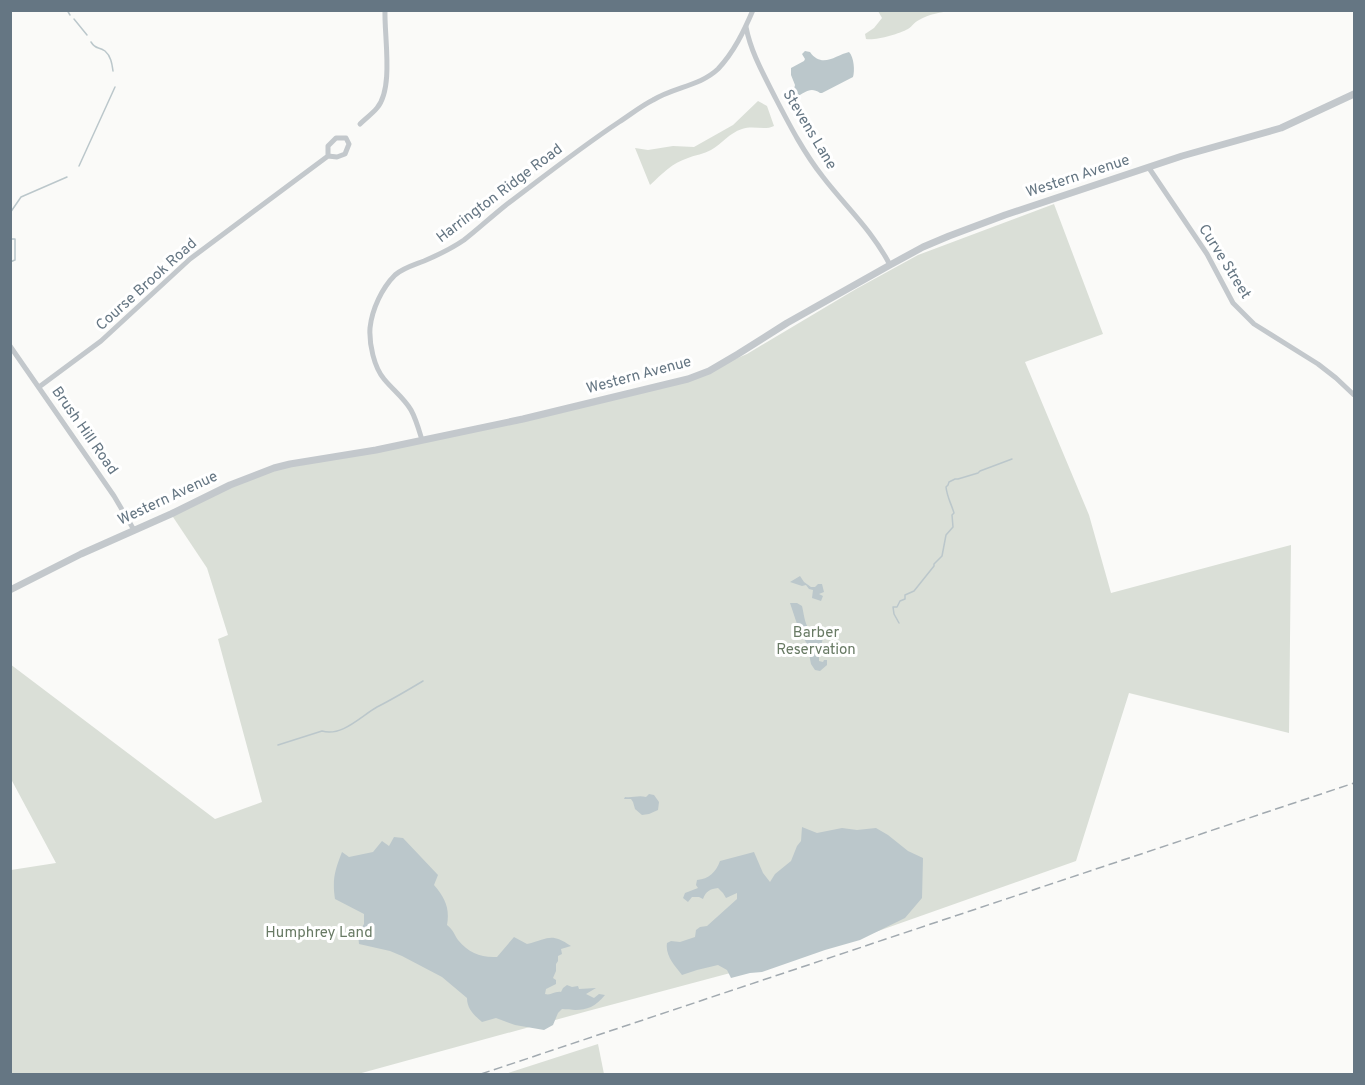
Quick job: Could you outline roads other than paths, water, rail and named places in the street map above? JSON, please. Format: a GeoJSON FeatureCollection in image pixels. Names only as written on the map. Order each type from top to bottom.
{"type":"FeatureCollection","features":[{"type":"Feature","properties":{"kind":"street"},"geometry":{"type":"LineString","coordinates":[[360,124],[378,107],[385,94],[387,75],[385,10]]}},
{"type":"Feature","properties":{"kind":"street","name":"Harrington Ridge Road"},"geometry":{"type":"LineString","coordinates":[[422,440],[411,411],[378,370],[371,343],[370,329],[376,306],[395,276],[464,240],[548,173],[653,100],[708,77],[728,57],[737,44],[753,10]]}},
{"type":"Feature","properties":{"kind":"street","name":"Stevens Lane"},"geometry":{"type":"LineString","coordinates":[[746,27],[759,67],[801,145],[824,179],[874,237],[890,264]]}},
{"type":"Feature","properties":{"kind":"street","name":"Western Avenue"},"geometry":{"type":"LineString","coordinates":[[10,590],[81,554],[230,485],[274,468],[376,450],[523,419],[688,379],[709,371],[787,323],[923,247],[1005,215],[1182,156],[1281,128],[1354,94]]}},
{"type":"Feature","properties":{"kind":"street","name":"Course Brook Road"},"geometry":{"type":"LineString","coordinates":[[39,387],[101,341],[190,259],[328,156],[337,157],[345,154],[349,144],[346,138],[336,138],[328,146],[328,156]]}},
{"type":"Feature","properties":{"kind":"street","name":"Curve Street"},"geometry":{"type":"LineString","coordinates":[[1149,168],[1206,254],[1233,303],[1254,324],[1318,364],[1354,395]]}},
{"type":"Feature","properties":{"kind":"street","name":"Brush Hill Road"},"geometry":{"type":"LineString","coordinates":[[10,346],[114,496],[134,530]]}},
{"type":"Feature","properties":{"kind":"waterway"},"geometry":{"type":"LineString","coordinates":[[67,10],[70,15]]}},
{"type":"Feature","properties":{"kind":"waterway"},"geometry":{"type":"LineString","coordinates":[[74,19],[87,35]]}},
{"type":"Feature","properties":{"kind":"waterway"},"geometry":{"type":"LineString","coordinates":[[91,42],[107,53],[113,71]]}},
{"type":"Feature","properties":{"kind":"waterway"},"geometry":{"type":"LineString","coordinates":[[79,166],[115,87]]}},
{"type":"Feature","properties":{"kind":"waterway"},"geometry":{"type":"LineString","coordinates":[[10,213],[21,197],[67,177]]}},
{"type":"Feature","properties":{"kind":"waterway"},"geometry":{"type":"LineString","coordinates":[[10,239],[15,239],[15,260],[10,262]]}},
{"type":"Feature","properties":{"kind":"waterway"},"geometry":{"type":"LineString","coordinates":[[899,623],[893,607],[897,607],[900,601],[905,599],[905,595],[914,591],[942,556],[946,535],[953,527],[952,515],[954,513],[946,487],[949,482],[1012,459]]}},
{"type":"Feature","properties":{"kind":"waterway"},"geometry":{"type":"LineString","coordinates":[[278,745],[322,731],[337,731],[351,725],[377,707],[423,681]]}},
{"type":"Feature","properties":{"kind":"railway"},"geometry":{"type":"LineString","coordinates":[[481,1074],[1354,783]]}},
{"type":"Feature","properties":{"kind":"park label","name":"Barber Reservation"},"geometry":{"type":"Point","coordinates":[816,642]}},
{"type":"Feature","properties":{"kind":"park label","name":"Humphrey Land"},"geometry":{"type":"Point","coordinates":[319,933]}}]}
